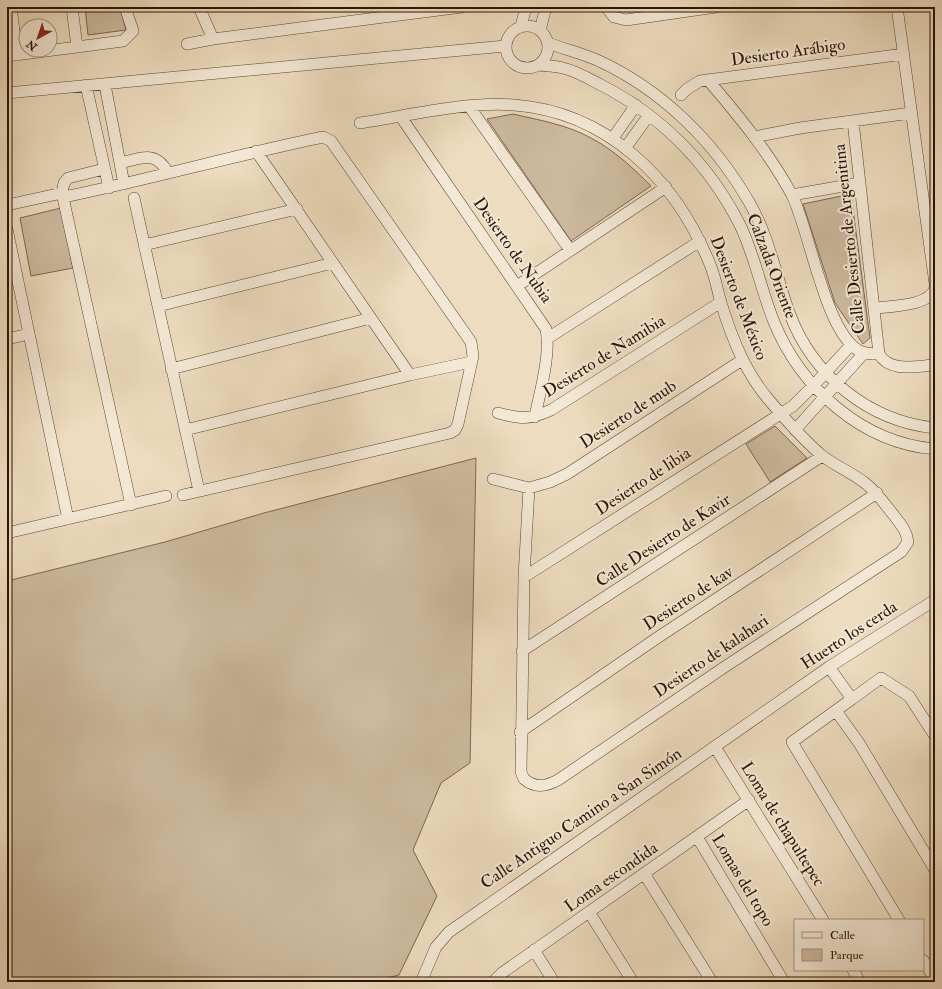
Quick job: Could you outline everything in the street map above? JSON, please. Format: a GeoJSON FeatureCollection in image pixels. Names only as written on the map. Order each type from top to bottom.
{"type":"FeatureCollection","features":[{"type":"Feature","properties":{"kind":"street"},"geometry":{"type":"LineString","coordinates":[[11,7],[12,55],[123,41],[129,37],[133,30],[125,7]]}},
{"type":"Feature","properties":{"kind":"street"},"geometry":{"type":"LineString","coordinates":[[72,7],[77,47]]}},
{"type":"Feature","properties":{"kind":"street"},"geometry":{"type":"LineString","coordinates":[[199,7],[212,39]]}},
{"type":"Feature","properties":{"kind":"street"},"geometry":{"type":"LineString","coordinates":[[187,44],[212,39],[462,7]]}},
{"type":"Feature","properties":{"kind":"street"},"geometry":{"type":"LineString","coordinates":[[522,26],[526,7]]}},
{"type":"Feature","properties":{"kind":"street"},"geometry":{"type":"LineString","coordinates":[[540,30],[546,7]]}},
{"type":"Feature","properties":{"kind":"street"},"geometry":{"type":"LineString","coordinates":[[606,7],[614,17],[626,20],[716,7]]}},
{"type":"Feature","properties":{"kind":"street"},"geometry":{"type":"LineString","coordinates":[[897,7],[935,284]]}},
{"type":"Feature","properties":{"kind":"street"},"geometry":{"type":"LineString","coordinates":[[522,26],[535,27],[540,30],[548,43],[547,55],[540,65],[526,69],[514,64],[506,53],[505,46],[510,33],[522,26]]}},
{"type":"Feature","properties":{"kind":"street","name":"Calzada Oriente"},"geometry":{"type":"LineString","coordinates":[[548,43],[596,59],[626,75],[670,106],[694,128],[716,154],[750,202],[769,247],[792,320],[801,340],[815,361],[836,384],[861,402],[879,412],[913,424],[935,428]]}},
{"type":"Feature","properties":{"kind":"street"},"geometry":{"type":"LineString","coordinates":[[7,93],[86,85],[105,85],[505,46]]}},
{"type":"Feature","properties":{"kind":"street","name":"Desierto Arábigo"},"geometry":{"type":"LineString","coordinates":[[681,95],[693,84],[708,80],[904,54]]}},
{"type":"Feature","properties":{"kind":"street","name":"Calzada Oriente"},"geometry":{"type":"LineString","coordinates":[[540,65],[563,68],[584,76],[636,105],[681,141],[725,197],[752,254],[769,308],[786,348],[813,386],[824,397],[852,418],[891,439],[935,449]]}},
{"type":"Feature","properties":{"kind":"street"},"geometry":{"type":"LineString","coordinates":[[708,80],[754,137],[792,196],[804,227],[828,303],[851,345],[864,353],[879,354],[883,360],[894,366],[935,364]]}},
{"type":"Feature","properties":{"kind":"street"},"geometry":{"type":"LineString","coordinates":[[86,85],[109,188]]}},
{"type":"Feature","properties":{"kind":"street"},"geometry":{"type":"LineString","coordinates":[[105,85],[124,184]]}},
{"type":"Feature","properties":{"kind":"street","name":"Desierto de México"},"geometry":{"type":"LineString","coordinates":[[360,123],[469,106],[513,104],[538,108],[579,120],[613,138],[626,147],[666,187],[700,241],[710,263],[721,302],[742,360],[756,382],[795,430],[822,456],[856,477],[877,493],[908,536]]}},
{"type":"Feature","properties":{"kind":"street"},"geometry":{"type":"LineString","coordinates":[[613,138],[636,105]]}},
{"type":"Feature","properties":{"kind":"street"},"geometry":{"type":"LineString","coordinates":[[469,106],[570,250]]}},
{"type":"Feature","properties":{"kind":"street"},"geometry":{"type":"LineString","coordinates":[[754,137],[800,128],[911,113]]}},
{"type":"Feature","properties":{"kind":"street"},"geometry":{"type":"LineString","coordinates":[[626,147],[649,115]]}},
{"type":"Feature","properties":{"kind":"street","name":"Desierto de Nubia"},"geometry":{"type":"LineString","coordinates":[[401,117],[517,286],[542,319],[548,338],[535,417]]}},
{"type":"Feature","properties":{"kind":"street","name":"Calle Desierto de Argenitina"},"geometry":{"type":"LineString","coordinates":[[853,121],[879,354]]}},
{"type":"Feature","properties":{"kind":"street"},"geometry":{"type":"LineString","coordinates":[[681,141],[694,128]]}},
{"type":"Feature","properties":{"kind":"street"},"geometry":{"type":"LineString","coordinates":[[7,205],[109,188],[256,151],[323,137],[331,141],[470,342],[473,350],[458,424],[455,430],[450,433],[184,495]]}},
{"type":"Feature","properties":{"kind":"street"},"geometry":{"type":"LineString","coordinates":[[256,151],[410,374]]}},
{"type":"Feature","properties":{"kind":"street"},"geometry":{"type":"LineString","coordinates":[[120,163],[146,158],[157,158],[163,164],[168,173]]}},
{"type":"Feature","properties":{"kind":"street"},"geometry":{"type":"LineString","coordinates":[[104,169],[68,178],[64,183],[63,195],[131,505]]}},
{"type":"Feature","properties":{"kind":"street"},"geometry":{"type":"LineString","coordinates":[[792,196],[860,183]]}},
{"type":"Feature","properties":{"kind":"street"},"geometry":{"type":"LineString","coordinates":[[517,286],[666,187]]}},
{"type":"Feature","properties":{"kind":"street"},"geometry":{"type":"LineString","coordinates":[[134,198],[198,491]]}},
{"type":"Feature","properties":{"kind":"street"},"geometry":{"type":"LineString","coordinates":[[144,245],[296,209]]}},
{"type":"Feature","properties":{"kind":"street"},"geometry":{"type":"LineString","coordinates":[[7,229],[68,519]]}},
{"type":"Feature","properties":{"kind":"street"},"geometry":{"type":"LineString","coordinates":[[548,338],[700,241]]}},
{"type":"Feature","properties":{"kind":"street"},"geometry":{"type":"LineString","coordinates":[[158,306],[334,263]]}},
{"type":"Feature","properties":{"kind":"street"},"geometry":{"type":"LineString","coordinates":[[875,308],[922,301],[933,292]]}},
{"type":"Feature","properties":{"kind":"street","name":"Desierto de Namibia"},"geometry":{"type":"LineString","coordinates":[[498,413],[524,419],[535,417],[569,399],[721,302]]}},
{"type":"Feature","properties":{"kind":"street"},"geometry":{"type":"LineString","coordinates":[[171,369],[371,318]]}},
{"type":"Feature","properties":{"kind":"street"},"geometry":{"type":"LineString","coordinates":[[7,339],[29,334]]}},
{"type":"Feature","properties":{"kind":"street","name":"Desierto de libia"},"geometry":{"type":"LineString","coordinates":[[524,577],[781,414],[813,386],[851,345]]}},
{"type":"Feature","properties":{"kind":"street"},"geometry":{"type":"LineString","coordinates":[[795,430],[864,353]]}},
{"type":"Feature","properties":{"kind":"street","name":"Desierto de mub"},"geometry":{"type":"LineString","coordinates":[[529,488],[550,482],[567,474],[742,360]]}},
{"type":"Feature","properties":{"kind":"street"},"geometry":{"type":"LineString","coordinates":[[185,430],[410,374],[471,362]]}},
{"type":"Feature","properties":{"kind":"street","name":"Calle Desierto de Kavir"},"geometry":{"type":"LineString","coordinates":[[522,651],[822,456]]}},
{"type":"Feature","properties":{"kind":"street"},"geometry":{"type":"LineString","coordinates":[[493,479],[529,488],[524,577],[520,732]]}},
{"type":"Feature","properties":{"kind":"street","name":"Desierto de kav"},"geometry":{"type":"LineString","coordinates":[[520,732],[664,634],[877,493]]}},
{"type":"Feature","properties":{"kind":"street"},"geometry":{"type":"LineString","coordinates":[[7,533],[166,496]]}},
{"type":"Feature","properties":{"kind":"street","name":"Desierto de kalahari"},"geometry":{"type":"LineString","coordinates":[[520,732],[521,772],[524,779],[529,783],[542,786],[558,780],[726,666],[901,552],[908,542],[908,536]]}},
{"type":"Feature","properties":{"kind":"street","name":"Huerto los cerda"},"geometry":{"type":"LineString","coordinates":[[781,700],[829,667],[935,600]]}},
{"type":"Feature","properties":{"kind":"street"},"geometry":{"type":"LineString","coordinates":[[829,667],[852,699]]}},
{"type":"Feature","properties":{"kind":"street"},"geometry":{"type":"LineString","coordinates":[[898,919],[792,742],[881,678],[909,696],[935,736]]}},
{"type":"Feature","properties":{"kind":"street","name":"Calle Antiguo Camino a San Simón"},"geometry":{"type":"LineString","coordinates":[[421,982],[436,947],[441,939],[449,932],[781,700]]}},
{"type":"Feature","properties":{"kind":"street"},"geometry":{"type":"LineString","coordinates":[[836,711],[859,743],[935,870]]}},
{"type":"Feature","properties":{"kind":"street","name":"Loma de chapultepec"},"geometry":{"type":"LineString","coordinates":[[715,747],[822,919]]}},
{"type":"Feature","properties":{"kind":"street","name":"Loma escondida"},"geometry":{"type":"LineString","coordinates":[[493,982],[502,973],[534,950],[645,874],[748,800]]}},
{"type":"Feature","properties":{"kind":"street","name":"Lomas del topo"},"geometry":{"type":"LineString","coordinates":[[697,837],[784,982]]}},
{"type":"Feature","properties":{"kind":"street"},"geometry":{"type":"LineString","coordinates":[[645,874],[712,982]]}},
{"type":"Feature","properties":{"kind":"street"},"geometry":{"type":"LineString","coordinates":[[589,912],[633,982]]}},
{"type":"Feature","properties":{"kind":"street"},"geometry":{"type":"LineString","coordinates":[[534,950],[554,982]]}},
{"type":"Feature","properties":{"kind":"street"},"geometry":{"type":"LineString","coordinates":[[924,962],[935,980]]}},
{"type":"Feature","properties":{"kind":"street"},"geometry":{"type":"LineString","coordinates":[[854,971],[860,982]]}},
{"type":"Feature","properties":{"kind":"green space"},"geometry":{"type":"Polygon","coordinates":[[[85,7],[120,7],[126,30],[88,35],[85,7]]]}},
{"type":"Feature","properties":{"kind":"green space"},"geometry":{"type":"Polygon","coordinates":[[[513,114],[563,126],[582,133],[615,154],[651,186],[571,241],[487,119],[513,114]]]}},
{"type":"Feature","properties":{"kind":"green space"},"geometry":{"type":"Polygon","coordinates":[[[851,194],[870,338],[863,344],[835,303],[803,204],[851,194]]]}},
{"type":"Feature","properties":{"kind":"green space"},"geometry":{"type":"Polygon","coordinates":[[[61,208],[73,268],[31,276],[20,218],[61,208]]]}},
{"type":"Feature","properties":{"kind":"green space"},"geometry":{"type":"Polygon","coordinates":[[[775,426],[807,458],[770,482],[746,444],[775,426]]]}},
{"type":"Feature","properties":{"kind":"green space"},"geometry":{"type":"Polygon","coordinates":[[[476,458],[470,763],[441,783],[413,850],[437,896],[399,975],[371,982],[7,982],[7,581],[165,542],[264,513],[476,458]]]}}]}
